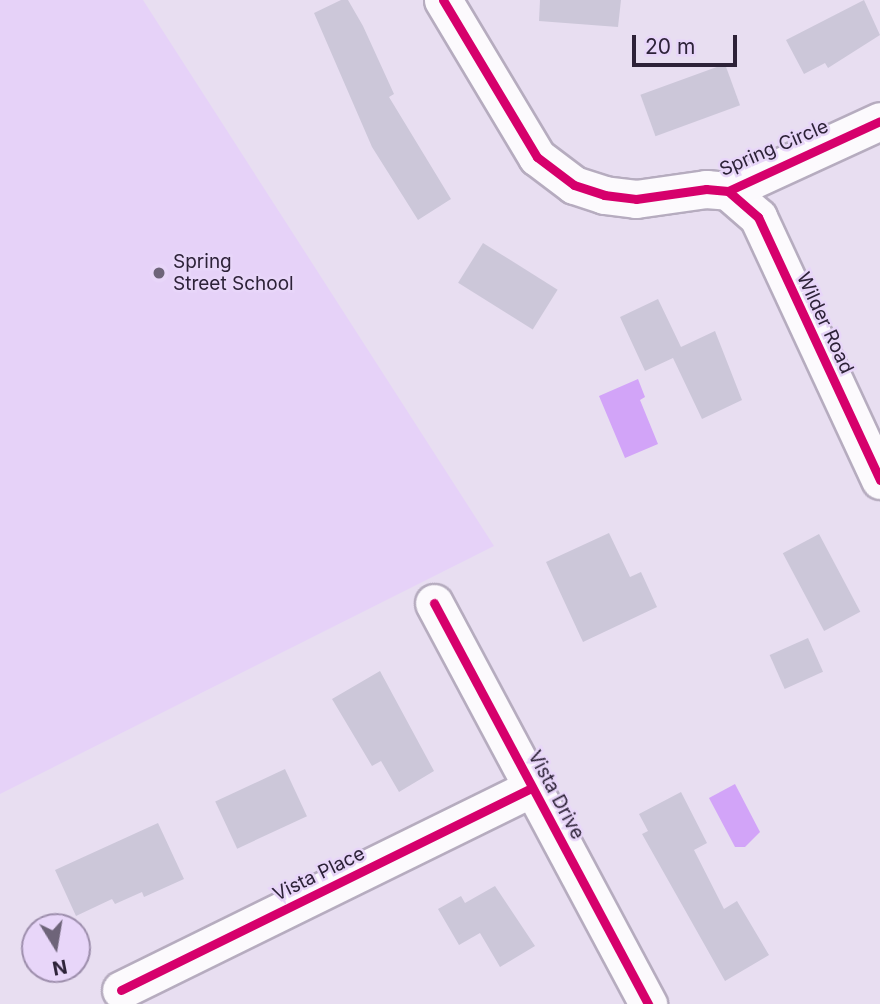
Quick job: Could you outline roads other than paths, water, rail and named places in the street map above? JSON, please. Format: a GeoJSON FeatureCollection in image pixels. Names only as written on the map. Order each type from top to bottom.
{"type":"FeatureCollection","features":[{"type":"Feature","properties":{"kind":"street","name":"Spring Circle"},"geometry":{"type":"LineString","coordinates":[[443,0],[537,157],[574,184],[636,199],[706,189],[728,191],[880,121]]}},
{"type":"Feature","properties":{"kind":"street","name":"Wilder Road"},"geometry":{"type":"LineString","coordinates":[[728,191],[758,217],[880,480]]}},
{"type":"Feature","properties":{"kind":"street","name":"Vista Drive"},"geometry":{"type":"LineString","coordinates":[[434,603],[648,1004]]}},
{"type":"Feature","properties":{"kind":"street","name":"Vista Place"},"geometry":{"type":"LineString","coordinates":[[121,990],[532,789]]}},
{"type":"Feature","properties":{"kind":"place","name":"Spring Street School"},"geometry":{"type":"Point","coordinates":[159,273]}}]}
